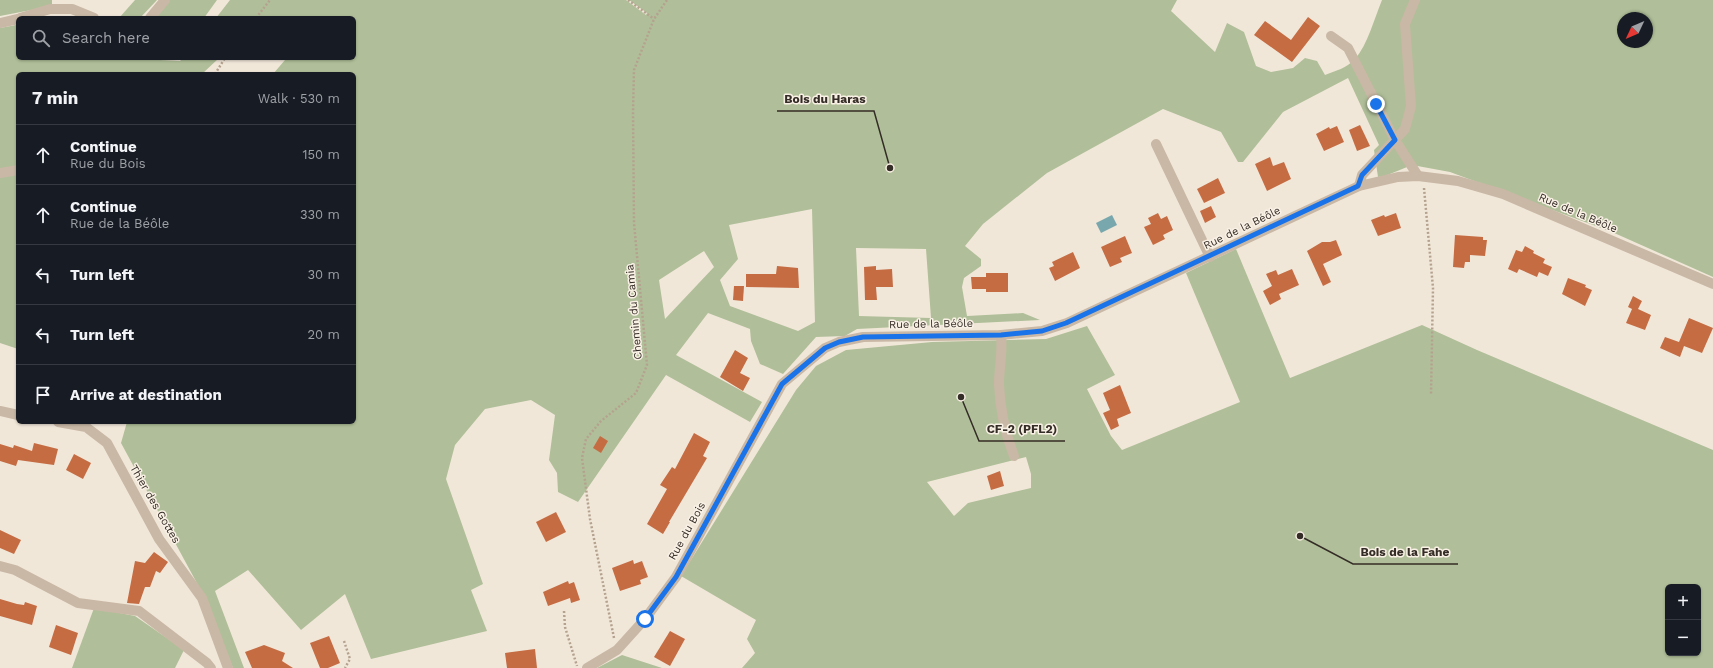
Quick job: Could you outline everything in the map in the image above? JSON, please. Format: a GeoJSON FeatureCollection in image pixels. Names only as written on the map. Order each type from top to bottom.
{"type":"FeatureCollection","features":[{"type":"Feature","properties":{"kind":"street"},"geometry":{"type":"LineString","coordinates":[[152,16],[165,0]]}},
{"type":"Feature","properties":{"kind":"street"},"geometry":{"type":"LineString","coordinates":[[1358,186],[1362,175],[1406,128],[1412,106],[1405,24],[1415,0]]}},
{"type":"Feature","properties":{"kind":"street"},"geometry":{"type":"LineString","coordinates":[[26,16],[50,9],[72,9],[89,16]]}},
{"type":"Feature","properties":{"kind":"street"},"geometry":{"type":"LineString","coordinates":[[0,23],[16,19]]}},
{"type":"Feature","properties":{"kind":"street"},"geometry":{"type":"LineString","coordinates":[[1331,36],[1348,48],[1395,140],[1420,176]]}},
{"type":"Feature","properties":{"kind":"street"},"geometry":{"type":"LineString","coordinates":[[1156,144],[1210,257]]}},
{"type":"Feature","properties":{"kind":"street"},"geometry":{"type":"LineString","coordinates":[[0,173],[16,170]]}},
{"type":"Feature","properties":{"kind":"street","name":"Rue de la Béôle"},"geometry":{"type":"LineString","coordinates":[[782,384],[825,348],[839,342],[863,337],[1001,335],[1042,331],[1066,323],[1210,257],[1358,186],[1398,178],[1420,176],[1458,180],[1503,194],[1713,284]]}},
{"type":"Feature","properties":{"kind":"street"},"geometry":{"type":"LineString","coordinates":[[1001,335],[1002,350],[999,383],[1002,412],[1006,434],[1014,456]]}},
{"type":"Feature","properties":{"kind":"street","name":"Rue du Bois"},"geometry":{"type":"LineString","coordinates":[[587,668],[617,650],[645,619],[676,577],[782,384]]}},
{"type":"Feature","properties":{"kind":"street"},"geometry":{"type":"LineString","coordinates":[[0,411],[16,415]]}},
{"type":"Feature","properties":{"kind":"street","name":"Thier des Gottes"},"geometry":{"type":"LineString","coordinates":[[69,424],[86,427],[107,443],[159,539],[202,598],[228,668]]}},
{"type":"Feature","properties":{"kind":"street"},"geometry":{"type":"LineString","coordinates":[[0,566],[14,570],[78,603],[139,611],[212,668]]}},
{"type":"Feature","properties":{"kind":"path"},"geometry":{"type":"LineString","coordinates":[[258,16],[270,0]]}},
{"type":"Feature","properties":{"kind":"path"},"geometry":{"type":"LineString","coordinates":[[628,0],[654,19]]}},
{"type":"Feature","properties":{"kind":"path","name":"Chemin du Camia"},"geometry":{"type":"LineString","coordinates":[[617,650],[590,519],[584,483],[582,458],[586,439],[602,421],[636,393],[647,365],[634,223],[634,70],[654,19],[667,0]]}},
{"type":"Feature","properties":{"kind":"path"},"geometry":{"type":"LineString","coordinates":[[216,72],[224,60]]}},
{"type":"Feature","properties":{"kind":"path"},"geometry":{"type":"LineString","coordinates":[[1420,176],[1433,288],[1431,395]]}},
{"type":"Feature","properties":{"kind":"path"},"geometry":{"type":"LineString","coordinates":[[564,611],[565,627],[578,668]]}},
{"type":"Feature","properties":{"kind":"path"},"geometry":{"type":"LineString","coordinates":[[344,641],[350,659],[345,668]]}},
{"type":"Feature","properties":{"kind":"green space"},"geometry":{"type":"Polygon","coordinates":[[[0,0],[52,0],[52,6],[0,16],[0,0]]]}},
{"type":"Feature","properties":{"kind":"green space"},"geometry":{"type":"Polygon","coordinates":[[[135,0],[157,0],[142,16],[121,16],[135,0]]]}},
{"type":"Feature","properties":{"kind":"green space"},"geometry":{"type":"Polygon","coordinates":[[[168,0],[217,0],[205,16],[157,16],[168,0]]]}},
{"type":"Feature","properties":{"kind":"green space"},"geometry":{"type":"Polygon","coordinates":[[[230,0],[626,0],[646,15],[647,13],[629,0],[1177,0],[1171,11],[1215,52],[1227,23],[1244,32],[1256,66],[1271,72],[1293,68],[1305,58],[1317,61],[1325,75],[1345,67],[1360,53],[1382,0],[1713,0],[1713,277],[1612,232],[1450,172],[1412,165],[1385,176],[1378,177],[1374,150],[1379,145],[1348,78],[1283,112],[1243,162],[1238,162],[1221,132],[1163,109],[1047,173],[983,224],[965,246],[981,259],[981,266],[964,278],[962,287],[967,316],[1023,313],[1040,320],[857,329],[845,336],[816,337],[783,374],[760,364],[751,341],[750,329],[708,313],[676,355],[762,402],[750,422],[666,375],[578,502],[558,492],[557,473],[549,460],[555,415],[531,400],[485,409],[455,445],[446,479],[483,584],[471,590],[487,631],[371,659],[345,594],[301,630],[248,570],[215,591],[244,668],[233,668],[205,598],[121,443],[126,424],[356,424],[356,72],[275,72],[285,60],[356,60],[356,16],[218,16],[230,0]],[[812,209],[729,225],[738,259],[720,280],[730,306],[798,331],[815,322],[812,209]],[[856,248],[859,316],[931,318],[926,249],[856,248]],[[704,251],[659,280],[665,319],[714,267],[704,251]]]}},
{"type":"Feature","properties":{"kind":"green space"},"geometry":{"type":"Polygon","coordinates":[[[16,25],[16,60],[217,60],[204,72],[16,72],[16,348],[0,343],[0,28],[16,25]]]}},
{"type":"Feature","properties":{"kind":"green space"},"geometry":{"type":"Polygon","coordinates":[[[1236,249],[1290,378],[1422,325],[1477,350],[1713,450],[1713,668],[742,668],[755,653],[747,639],[756,620],[681,576],[796,390],[816,366],[846,350],[932,342],[1046,339],[1087,326],[1115,375],[1087,389],[1111,436],[1122,450],[1240,402],[1186,273],[1236,249]],[[1026,457],[927,482],[954,516],[968,503],[1031,488],[1031,474],[1026,457]]]}},
{"type":"Feature","properties":{"kind":"green space"},"geometry":{"type":"Polygon","coordinates":[[[94,608],[135,616],[184,650],[175,668],[72,668],[94,608]]]}},
{"type":"Feature","properties":{"kind":"green space"},"geometry":{"type":"Polygon","coordinates":[[[622,655],[662,668],[597,668],[622,655]]]}},
{"type":"Feature","properties":{"kind":"water"},"geometry":{"type":"Polygon","coordinates":[[[1112,215],[1117,225],[1101,233],[1096,223],[1112,215]]]}},
{"type":"Feature","properties":{"kind":"building"},"geometry":{"type":"Polygon","coordinates":[[[1308,17],[1320,26],[1292,62],[1254,35],[1265,21],[1291,40],[1308,17]]]}},
{"type":"Feature","properties":{"kind":"building"},"geometry":{"type":"Polygon","coordinates":[[[1360,125],[1370,146],[1357,151],[1349,130],[1360,125]]]}},
{"type":"Feature","properties":{"kind":"building"},"geometry":{"type":"Polygon","coordinates":[[[1337,126],[1344,142],[1324,151],[1316,134],[1329,127],[1330,129],[1337,126]]]}},
{"type":"Feature","properties":{"kind":"building"},"geometry":{"type":"Polygon","coordinates":[[[1270,157],[1273,166],[1284,162],[1291,179],[1267,191],[1255,164],[1270,157]]]}},
{"type":"Feature","properties":{"kind":"building"},"geometry":{"type":"Polygon","coordinates":[[[1218,178],[1225,193],[1204,203],[1197,189],[1218,178]]]}},
{"type":"Feature","properties":{"kind":"building"},"geometry":{"type":"Polygon","coordinates":[[[1211,206],[1216,217],[1205,223],[1200,211],[1211,206]]]}},
{"type":"Feature","properties":{"kind":"building"},"geometry":{"type":"Polygon","coordinates":[[[1158,213],[1161,219],[1167,216],[1173,230],[1163,235],[1165,239],[1153,245],[1144,227],[1151,224],[1148,218],[1158,213]]]}},
{"type":"Feature","properties":{"kind":"building"},"geometry":{"type":"Polygon","coordinates":[[[1396,213],[1401,228],[1378,236],[1371,220],[1384,215],[1385,217],[1396,213]]]}},
{"type":"Feature","properties":{"kind":"building"},"geometry":{"type":"Polygon","coordinates":[[[1455,235],[1483,237],[1483,240],[1487,240],[1485,256],[1470,255],[1470,262],[1465,262],[1464,268],[1453,267],[1455,235]]]}},
{"type":"Feature","properties":{"kind":"building"},"geometry":{"type":"Polygon","coordinates":[[[1125,236],[1132,253],[1120,258],[1122,262],[1110,267],[1101,247],[1125,236]]]}},
{"type":"Feature","properties":{"kind":"building"},"geometry":{"type":"Polygon","coordinates":[[[1336,240],[1342,255],[1323,264],[1331,282],[1323,286],[1307,251],[1322,242],[1336,240]]]}},
{"type":"Feature","properties":{"kind":"building"},"geometry":{"type":"Polygon","coordinates":[[[1525,246],[1534,251],[1533,253],[1545,259],[1543,263],[1552,267],[1548,276],[1539,272],[1537,277],[1519,269],[1517,273],[1508,269],[1516,250],[1522,252],[1525,246]]]}},
{"type":"Feature","properties":{"kind":"building"},"geometry":{"type":"Polygon","coordinates":[[[1073,252],[1080,268],[1055,281],[1049,268],[1054,266],[1052,262],[1073,252]]]}},
{"type":"Feature","properties":{"kind":"building"},"geometry":{"type":"Polygon","coordinates":[[[777,266],[798,268],[799,288],[746,287],[746,274],[776,274],[777,266]]]}},
{"type":"Feature","properties":{"kind":"building"},"geometry":{"type":"Polygon","coordinates":[[[876,266],[876,270],[892,269],[893,287],[876,287],[877,300],[865,300],[864,267],[876,266]]]}},
{"type":"Feature","properties":{"kind":"building"},"geometry":{"type":"Polygon","coordinates":[[[1292,269],[1299,285],[1279,294],[1281,299],[1270,305],[1263,291],[1272,286],[1266,274],[1276,270],[1278,275],[1292,269]]]}},
{"type":"Feature","properties":{"kind":"building"},"geometry":{"type":"Polygon","coordinates":[[[986,273],[1008,273],[1008,292],[986,292],[986,289],[972,289],[971,277],[986,277],[986,273]]]}},
{"type":"Feature","properties":{"kind":"building"},"geometry":{"type":"Polygon","coordinates":[[[1568,278],[1586,285],[1585,287],[1592,290],[1585,306],[1562,294],[1568,278]]]}},
{"type":"Feature","properties":{"kind":"building"},"geometry":{"type":"Polygon","coordinates":[[[734,286],[744,286],[743,301],[733,300],[734,286]]]}},
{"type":"Feature","properties":{"kind":"building"},"geometry":{"type":"Polygon","coordinates":[[[1633,296],[1642,301],[1638,309],[1651,315],[1645,330],[1626,323],[1632,309],[1628,307],[1633,296]]]}},
{"type":"Feature","properties":{"kind":"building"},"geometry":{"type":"Polygon","coordinates":[[[1689,318],[1713,328],[1702,353],[1684,346],[1680,357],[1660,348],[1665,337],[1679,342],[1689,318]]]}},
{"type":"Feature","properties":{"kind":"building"},"geometry":{"type":"Polygon","coordinates":[[[735,350],[748,358],[740,373],[750,378],[743,391],[720,377],[735,350]]]}},
{"type":"Feature","properties":{"kind":"building"},"geometry":{"type":"Polygon","coordinates":[[[1120,385],[1131,413],[1117,419],[1119,426],[1111,430],[1103,413],[1110,410],[1103,393],[1120,385]]]}},
{"type":"Feature","properties":{"kind":"building"},"geometry":{"type":"Polygon","coordinates":[[[694,433],[710,442],[703,456],[707,458],[663,534],[647,524],[667,489],[660,485],[672,467],[675,469],[694,433]]]}},
{"type":"Feature","properties":{"kind":"building"},"geometry":{"type":"Polygon","coordinates":[[[600,436],[608,441],[601,453],[593,448],[600,436]]]}},
{"type":"Feature","properties":{"kind":"building"},"geometry":{"type":"Polygon","coordinates":[[[34,443],[58,449],[54,465],[18,460],[16,466],[0,461],[0,444],[13,448],[14,445],[32,451],[34,443]]]}},
{"type":"Feature","properties":{"kind":"building"},"geometry":{"type":"Polygon","coordinates":[[[74,454],[91,463],[83,479],[66,470],[74,454]]]}},
{"type":"Feature","properties":{"kind":"building"},"geometry":{"type":"Polygon","coordinates":[[[1000,471],[1004,486],[991,490],[987,476],[1000,471]]]}},
{"type":"Feature","properties":{"kind":"building"},"geometry":{"type":"Polygon","coordinates":[[[556,512],[566,532],[546,542],[536,522],[556,512]]]}},
{"type":"Feature","properties":{"kind":"building"},"geometry":{"type":"Polygon","coordinates":[[[0,530],[21,540],[14,554],[0,548],[0,530]]]}},
{"type":"Feature","properties":{"kind":"building"},"geometry":{"type":"Polygon","coordinates":[[[154,552],[168,562],[160,573],[156,571],[150,587],[145,587],[139,604],[127,603],[135,561],[145,563],[154,552]]]}},
{"type":"Feature","properties":{"kind":"building"},"geometry":{"type":"Polygon","coordinates":[[[633,560],[634,564],[642,561],[648,577],[640,580],[641,584],[620,591],[612,568],[633,560]]]}},
{"type":"Feature","properties":{"kind":"building"},"geometry":{"type":"Polygon","coordinates":[[[568,581],[569,584],[574,582],[580,600],[571,603],[570,598],[548,606],[543,592],[568,581]]]}},
{"type":"Feature","properties":{"kind":"building"},"geometry":{"type":"Polygon","coordinates":[[[0,599],[17,604],[24,605],[25,602],[37,606],[32,625],[0,616],[0,599]]]}},
{"type":"Feature","properties":{"kind":"building"},"geometry":{"type":"Polygon","coordinates":[[[56,625],[78,633],[71,655],[49,647],[56,625]]]}},
{"type":"Feature","properties":{"kind":"building"},"geometry":{"type":"Polygon","coordinates":[[[670,631],[685,639],[670,666],[654,657],[670,631]]]}},
{"type":"Feature","properties":{"kind":"building"},"geometry":{"type":"Polygon","coordinates":[[[329,636],[340,663],[328,668],[320,668],[310,643],[329,636]]]}},
{"type":"Feature","properties":{"kind":"building"},"geometry":{"type":"Polygon","coordinates":[[[264,645],[285,653],[282,661],[293,668],[252,668],[245,652],[264,645]]]}},
{"type":"Feature","properties":{"kind":"building"},"geometry":{"type":"Polygon","coordinates":[[[535,649],[537,668],[507,668],[505,653],[535,649]]]}},
{"type":"Feature","properties":{"kind":"place","name":"Bois du Haras"},"geometry":{"type":"Point","coordinates":[890,168]}},
{"type":"Feature","properties":{"kind":"place","name":"CF-2 (PFL2)"},"geometry":{"type":"Point","coordinates":[961,397]}},
{"type":"Feature","properties":{"kind":"place","name":"Bois de la Fahe"},"geometry":{"type":"Point","coordinates":[1300,536]}},
{"type":"Feature","properties":{"kind":"route"},"geometry":{"type":"LineString","coordinates":[[645,619],[676,577],[782,384],[825,348],[839,342],[863,337],[1001,335],[1042,331],[1066,323],[1210,257],[1358,186],[1362,175],[1395,140],[1376,104]]}}]}
